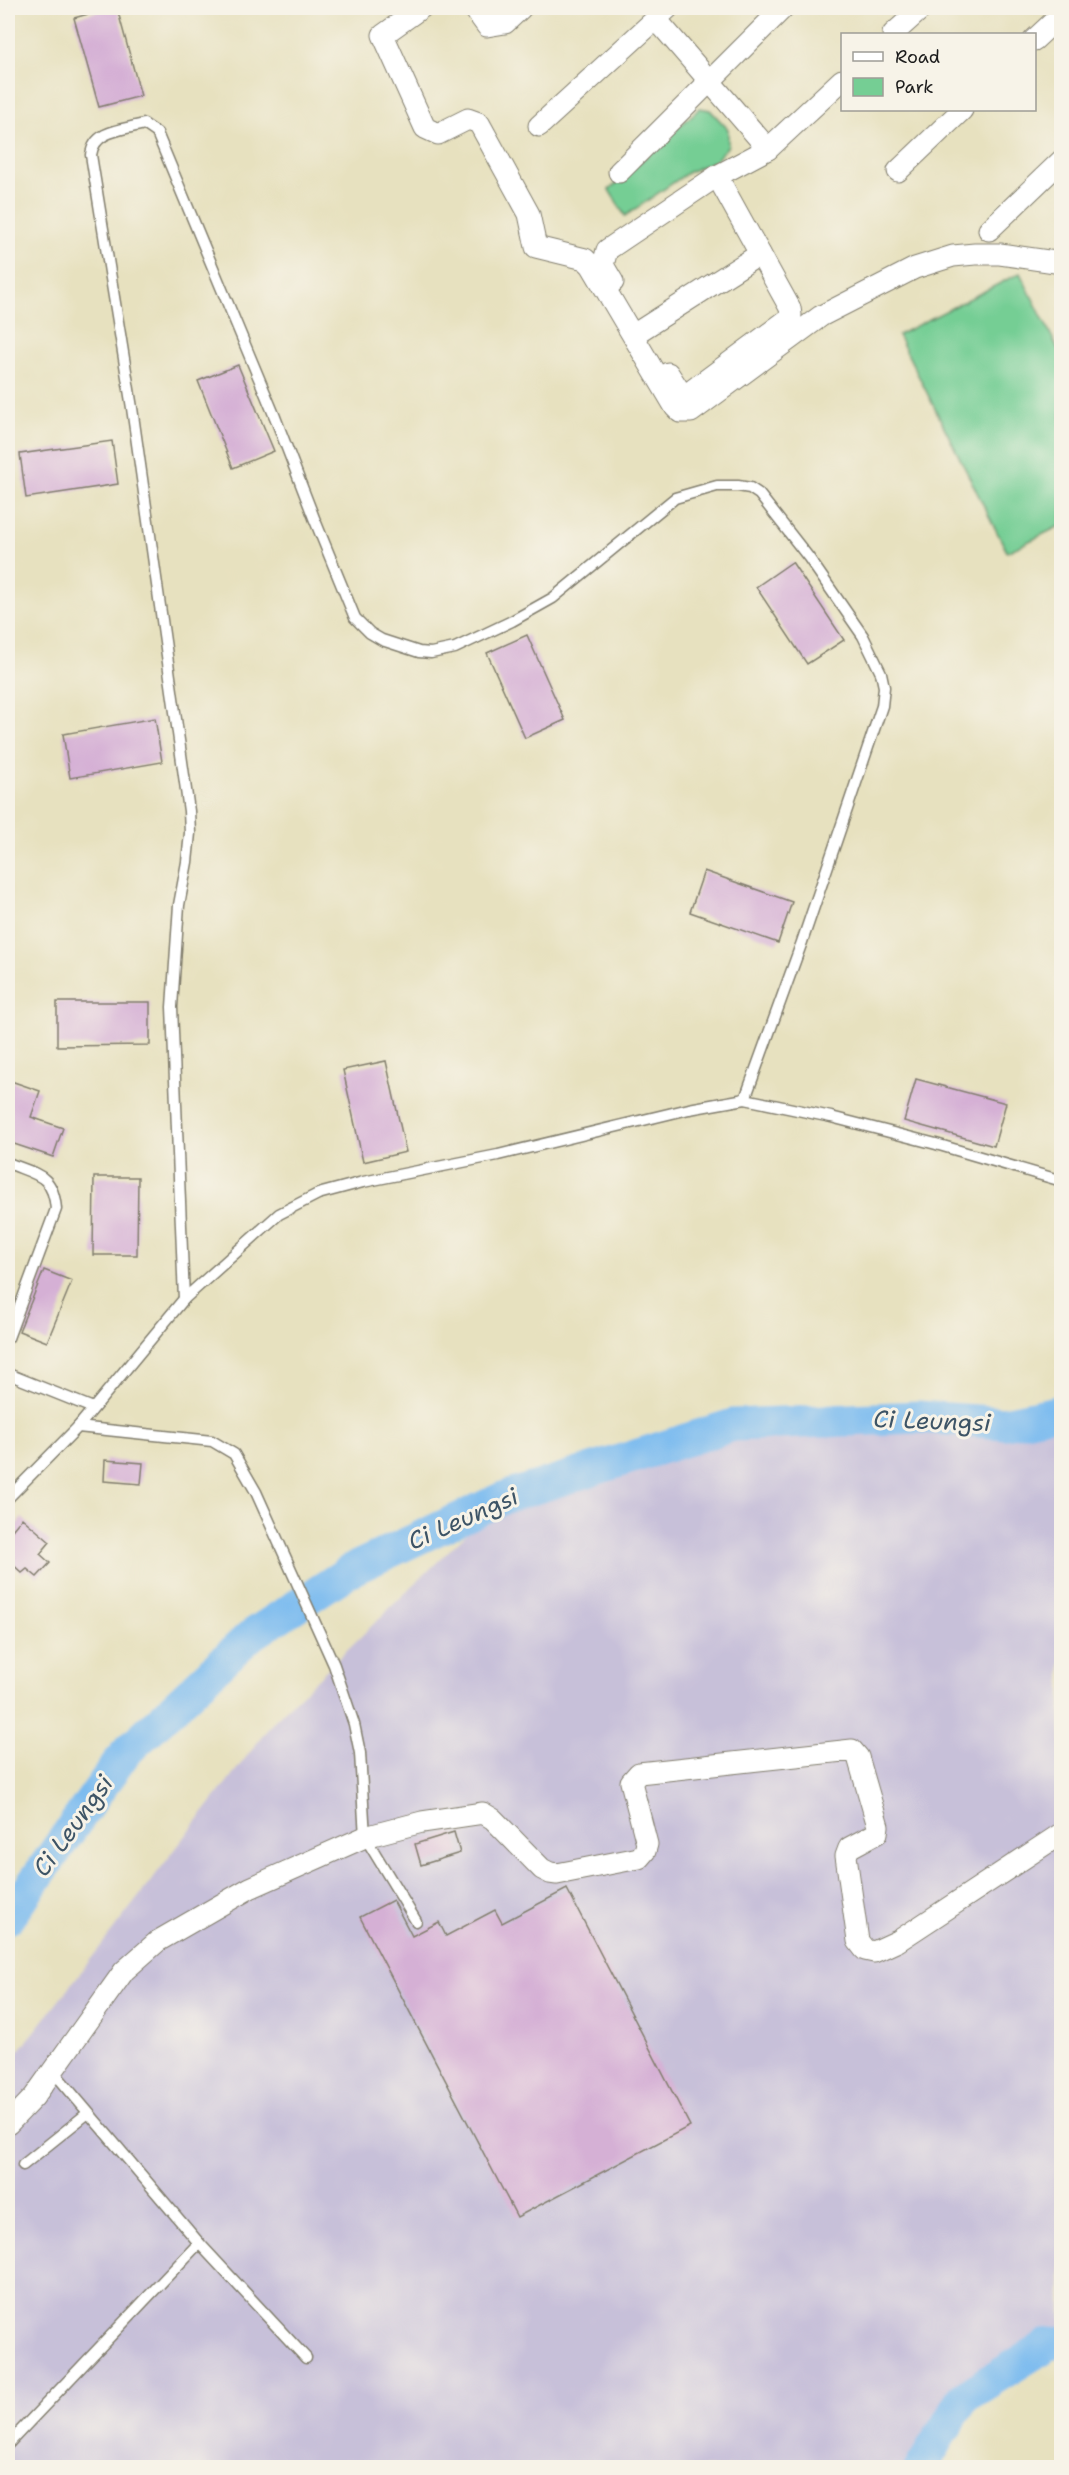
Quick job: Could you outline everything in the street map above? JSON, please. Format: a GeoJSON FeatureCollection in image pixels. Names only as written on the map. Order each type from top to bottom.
{"type":"FeatureCollection","features":[{"type":"Feature","properties":{"kind":"street"},"geometry":{"type":"LineString","coordinates":[[420,8],[383,35],[426,128],[438,134],[468,119],[479,123],[529,214],[536,247],[585,260],[591,265],[680,412],[691,412],[821,316],[915,268],[953,256],[975,254],[1000,254],[1062,263]]}},
{"type":"Feature","properties":{"kind":"street"},"geometry":{"type":"LineString","coordinates":[[474,8],[487,26],[505,23],[521,8]]}},
{"type":"Feature","properties":{"kind":"street"},"geometry":{"type":"LineString","coordinates":[[619,172],[783,8]]}},
{"type":"Feature","properties":{"kind":"street"},"geometry":{"type":"LineString","coordinates":[[893,33],[922,8]]}},
{"type":"Feature","properties":{"kind":"street"},"geometry":{"type":"LineString","coordinates":[[539,126],[662,13],[709,80],[768,149]]}},
{"type":"Feature","properties":{"kind":"street"},"geometry":{"type":"LineString","coordinates":[[1036,39],[1062,14]]}},
{"type":"Feature","properties":{"kind":"street"},"geometry":{"type":"LineString","coordinates":[[717,176],[790,308],[791,315],[686,395],[679,390],[603,265],[607,250],[717,176],[768,149],[841,82]]}},
{"type":"Feature","properties":{"kind":"street"},"geometry":{"type":"LineString","coordinates":[[898,171],[961,111]]}},
{"type":"Feature","properties":{"kind":"street"},"geometry":{"type":"LineString","coordinates":[[989,230],[1062,160]]}},
{"type":"Feature","properties":{"kind":"street"},"geometry":{"type":"LineString","coordinates":[[641,330],[760,254]]}},
{"type":"Feature","properties":{"kind":"street"},"geometry":{"type":"LineString","coordinates":[[8,2124],[34,2097],[124,1971],[158,1941],[250,1888],[365,1837],[422,1822],[483,1814],[493,1819],[542,1869],[557,1874],[639,1858],[642,1855],[647,1844],[631,1782],[639,1773],[852,1750],[858,1757],[878,1826],[877,1833],[849,1848],[846,1856],[858,1941],[865,1950],[874,1952],[898,1941],[1062,1833]]}},
{"type":"Feature","properties":{"kind":"lane"},"geometry":{"type":"LineString","coordinates":[[184,1299],[172,1007],[179,906],[190,833],[189,811],[135,431],[91,155],[92,144],[99,136],[144,124],[157,133],[275,417],[355,618],[370,633],[382,640],[419,652],[431,653],[455,648],[512,621],[553,598],[675,498],[717,486],[750,488],[759,494],[852,619],[881,673],[884,687],[882,706],[802,942],[745,1099]]}},
{"type":"Feature","properties":{"kind":"lane"},"geometry":{"type":"LineString","coordinates":[[8,1498],[78,1427],[184,1299],[279,1214],[318,1194],[363,1182],[498,1155],[689,1109],[745,1099],[831,1117],[1062,1181]]}},
{"type":"Feature","properties":{"kind":"lane"},"geometry":{"type":"LineString","coordinates":[[8,1164],[48,1182],[55,1195],[56,1209],[8,1338]]}},
{"type":"Feature","properties":{"kind":"lane"},"geometry":{"type":"LineString","coordinates":[[8,1374],[93,1408]]}},
{"type":"Feature","properties":{"kind":"lane"},"geometry":{"type":"LineString","coordinates":[[78,1427],[213,1441],[234,1454],[256,1492],[334,1665],[354,1724],[360,1753],[365,1837],[416,1921]]}},
{"type":"Feature","properties":{"kind":"lane"},"geometry":{"type":"LineString","coordinates":[[53,2071],[199,2243],[306,2358]]}},
{"type":"Feature","properties":{"kind":"lane"},"geometry":{"type":"LineString","coordinates":[[23,2165],[87,2113]]}},
{"type":"Feature","properties":{"kind":"lane"},"geometry":{"type":"LineString","coordinates":[[8,2444],[199,2243]]}},
{"type":"Feature","properties":{"kind":"shaded area"},"geometry":{"type":"Polygon","coordinates":[[[1061,1411],[1061,2342],[1049,2344],[963,2398],[921,2467],[8,2468],[8,2064],[274,1721],[503,1498],[733,1425],[872,1419],[1005,1423],[1061,1411]]]}},
{"type":"Feature","properties":{"kind":"green space"},"geometry":{"type":"Polygon","coordinates":[[[700,108],[710,110],[728,129],[728,146],[716,160],[689,172],[625,216],[609,190],[700,108]]]}},
{"type":"Feature","properties":{"kind":"green space"},"geometry":{"type":"Polygon","coordinates":[[[1020,273],[1061,355],[1062,525],[1007,552],[898,335],[1020,273]]]}},
{"type":"Feature","properties":{"kind":"building"},"geometry":{"type":"Polygon","coordinates":[[[109,8],[117,8],[141,96],[99,107],[74,18],[109,8]]]}},
{"type":"Feature","properties":{"kind":"building"},"geometry":{"type":"Polygon","coordinates":[[[238,365],[274,451],[233,468],[198,381],[238,365]]]}},
{"type":"Feature","properties":{"kind":"building"},"geometry":{"type":"Polygon","coordinates":[[[112,441],[118,484],[26,498],[20,454],[112,441]]]}},
{"type":"Feature","properties":{"kind":"building"},"geometry":{"type":"Polygon","coordinates":[[[792,562],[844,640],[807,664],[756,587],[792,562]]]}},
{"type":"Feature","properties":{"kind":"building"},"geometry":{"type":"Polygon","coordinates":[[[527,635],[565,720],[525,738],[487,653],[527,635]]]}},
{"type":"Feature","properties":{"kind":"building"},"geometry":{"type":"Polygon","coordinates":[[[155,718],[162,762],[70,778],[63,734],[155,718]]]}},
{"type":"Feature","properties":{"kind":"building"},"geometry":{"type":"Polygon","coordinates":[[[704,871],[792,902],[778,943],[690,912],[704,871]]]}},
{"type":"Feature","properties":{"kind":"building"},"geometry":{"type":"Polygon","coordinates":[[[57,1002],[150,1002],[150,1045],[57,1046],[57,1002]]]}},
{"type":"Feature","properties":{"kind":"building"},"geometry":{"type":"Polygon","coordinates":[[[386,1061],[406,1152],[363,1162],[343,1070],[386,1061]]]}},
{"type":"Feature","properties":{"kind":"building"},"geometry":{"type":"Polygon","coordinates":[[[916,1079],[1006,1103],[994,1146],[904,1121],[916,1079]]]}},
{"type":"Feature","properties":{"kind":"building"},"geometry":{"type":"Polygon","coordinates":[[[8,1080],[40,1091],[31,1117],[63,1128],[53,1157],[8,1142],[8,1080]]]}},
{"type":"Feature","properties":{"kind":"building"},"geometry":{"type":"Polygon","coordinates":[[[94,1177],[138,1177],[137,1255],[93,1255],[94,1177]]]}},
{"type":"Feature","properties":{"kind":"building"},"geometry":{"type":"Polygon","coordinates":[[[44,1270],[72,1281],[47,1342],[19,1331],[44,1270]]]}},
{"type":"Feature","properties":{"kind":"building"},"geometry":{"type":"Polygon","coordinates":[[[105,1460],[143,1463],[141,1484],[104,1481],[105,1460]]]}},
{"type":"Feature","properties":{"kind":"building"},"geometry":{"type":"Polygon","coordinates":[[[22,1518],[50,1542],[40,1554],[50,1563],[37,1577],[27,1569],[22,1573],[8,1560],[8,1535],[22,1518]]]}},
{"type":"Feature","properties":{"kind":"building"},"geometry":{"type":"Polygon","coordinates":[[[454,1832],[460,1853],[421,1865],[415,1844],[454,1832]]]}},
{"type":"Feature","properties":{"kind":"building"},"geometry":{"type":"Polygon","coordinates":[[[567,1889],[690,2126],[517,2217],[360,1917],[393,1900],[412,1936],[439,1922],[446,1936],[495,1910],[502,1923],[567,1889]]]}},
{"type":"Feature","properties":{"kind":"waterway","name":"Ci Leungsi"},"geometry":{"type":"LineString","coordinates":[[8,1918],[125,1753],[249,1637],[351,1570],[503,1498],[733,1425],[918,1417],[1005,1423],[1062,1411]]}},
{"type":"Feature","properties":{"kind":"waterway","name":"Ci Leungsi"},"geometry":{"type":"LineString","coordinates":[[921,2468],[963,2398],[1049,2344],[1062,2342]]}}]}
